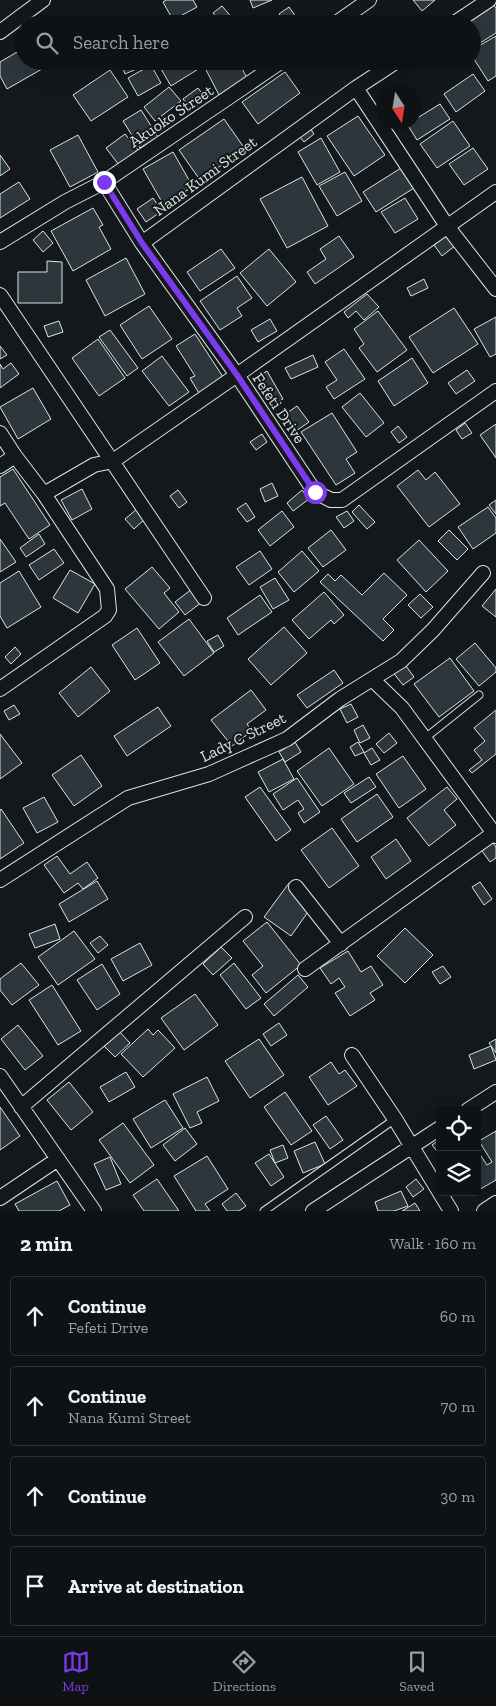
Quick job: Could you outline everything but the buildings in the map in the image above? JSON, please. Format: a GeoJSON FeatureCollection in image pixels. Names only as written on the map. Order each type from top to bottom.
{"type":"FeatureCollection","features":[{"type":"Feature","properties":{"kind":"street"},"geometry":{"type":"LineString","coordinates":[[23,15],[43,0]]}},
{"type":"Feature","properties":{"kind":"street"},"geometry":{"type":"LineString","coordinates":[[348,15],[369,0]]}},
{"type":"Feature","properties":{"kind":"street"},"geometry":{"type":"LineString","coordinates":[[466,15],[488,0]]}},
{"type":"Feature","properties":{"kind":"street"},"geometry":{"type":"LineString","coordinates":[[0,32],[15,21]]}},
{"type":"Feature","properties":{"kind":"street","name":"Akuoko Street"},"geometry":{"type":"LineString","coordinates":[[0,242],[66,202],[104,182],[269,70]]}},
{"type":"Feature","properties":{"kind":"street","name":"Nana Kumi Street"},"geometry":{"type":"LineString","coordinates":[[142,243],[383,70]]}},
{"type":"Feature","properties":{"kind":"street"},"geometry":{"type":"LineString","coordinates":[[356,88],[447,226],[496,289]]}},
{"type":"Feature","properties":{"kind":"street"},"geometry":{"type":"LineString","coordinates":[[44,494],[94,465],[113,461],[237,375],[142,243],[104,182]]}},
{"type":"Feature","properties":{"kind":"street","name":"Fefeti Drive"},"geometry":{"type":"LineString","coordinates":[[496,192],[237,375],[315,492],[331,500],[342,500],[496,391]]}},
{"type":"Feature","properties":{"kind":"street"},"geometry":{"type":"LineString","coordinates":[[0,295],[204,598]]}},
{"type":"Feature","properties":{"kind":"street"},"geometry":{"type":"LineString","coordinates":[[0,433],[44,494],[107,588],[109,610],[105,616],[0,689]]}},
{"type":"Feature","properties":{"kind":"street"},"geometry":{"type":"LineString","coordinates":[[0,466],[15,456]]}},
{"type":"Feature","properties":{"kind":"street","name":"Lady C Street"},"geometry":{"type":"LineString","coordinates":[[0,880],[128,798],[209,774],[287,739],[340,699],[401,661],[434,630],[483,573]]}},
{"type":"Feature","properties":{"kind":"street"},"geometry":{"type":"LineString","coordinates":[[305,969],[495,834],[402,708],[372,679]]}},
{"type":"Feature","properties":{"kind":"street"},"geometry":{"type":"LineString","coordinates":[[296,887],[341,944]]}},
{"type":"Feature","properties":{"kind":"street"},"geometry":{"type":"LineString","coordinates":[[21,1107],[245,917]]}},
{"type":"Feature","properties":{"kind":"street"},"geometry":{"type":"LineString","coordinates":[[352,1055],[412,1146],[450,1211]]}},
{"type":"Feature","properties":{"kind":"street"},"geometry":{"type":"LineString","coordinates":[[0,1076],[94,1211]]}},
{"type":"Feature","properties":{"kind":"street"},"geometry":{"type":"LineString","coordinates":[[474,1106],[496,1092]]}},
{"type":"Feature","properties":{"kind":"street"},"geometry":{"type":"LineString","coordinates":[[313,1211],[436,1131]]}},
{"type":"Feature","properties":{"kind":"street"},"geometry":{"type":"LineString","coordinates":[[0,1198],[58,1159]]}},
{"type":"Feature","properties":{"kind":"street"},"geometry":{"type":"LineString","coordinates":[[484,1211],[496,1203]]}},
{"type":"Feature","properties":{"kind":"lane"},"geometry":{"type":"LineString","coordinates":[[424,739],[479,694]]}},
{"type":"Feature","properties":{"kind":"lane"},"geometry":{"type":"LineString","coordinates":[[264,1211],[395,1119]]}},
{"type":"Feature","properties":{"kind":"route"},"geometry":{"type":"LineString","coordinates":[[104,182],[142,243],[237,375],[315,492]]}}]}
